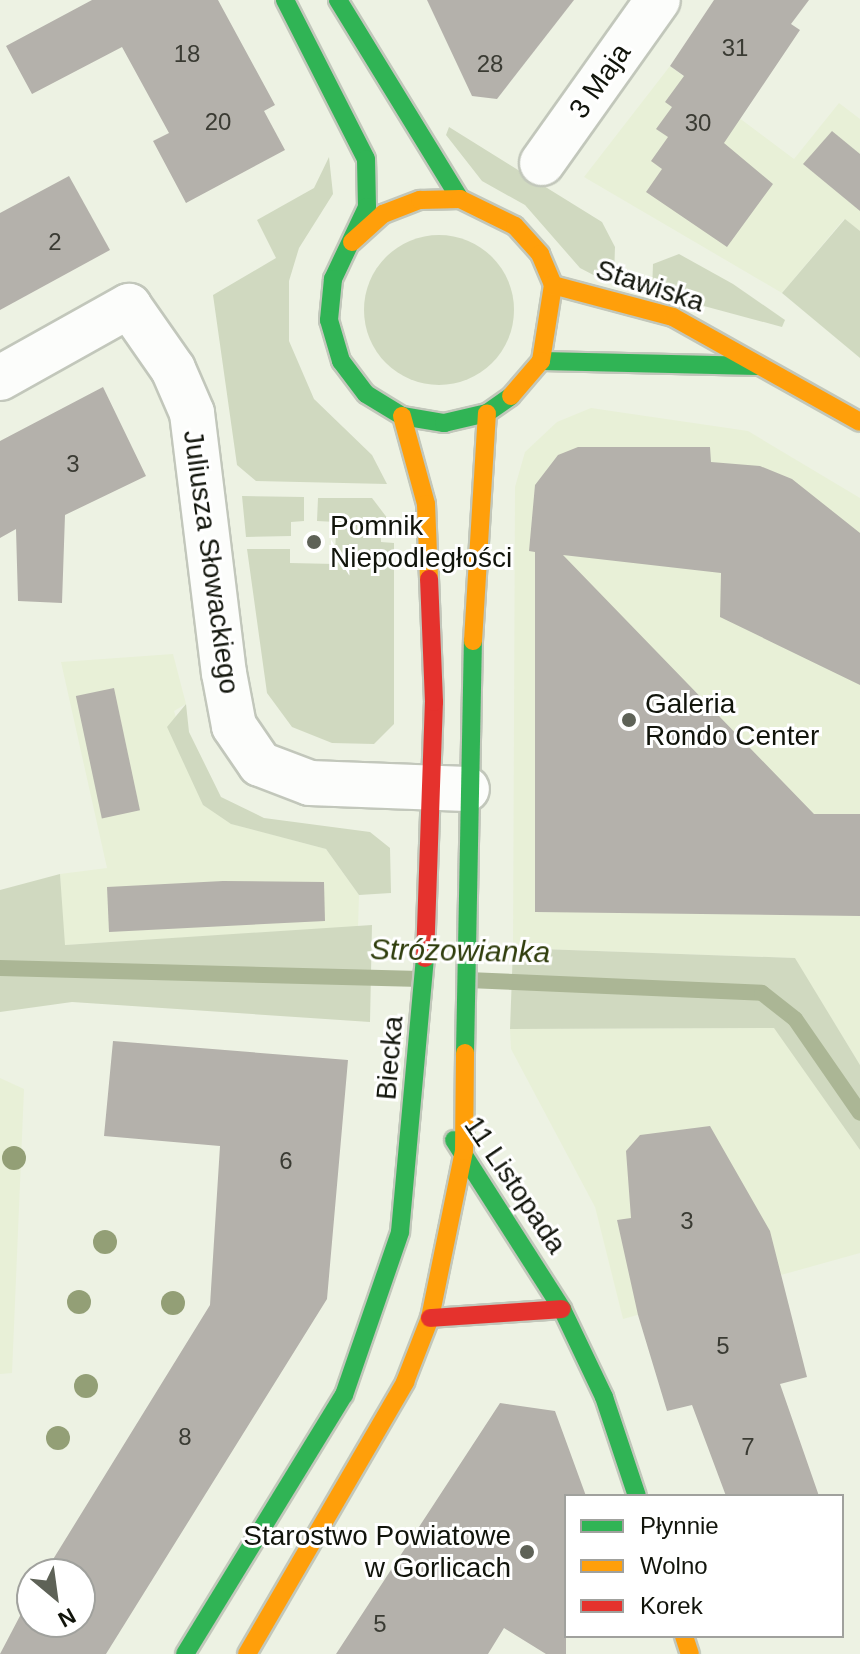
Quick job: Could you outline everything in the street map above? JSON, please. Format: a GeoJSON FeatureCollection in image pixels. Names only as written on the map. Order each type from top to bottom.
{"type":"FeatureCollection","features":[{"type":"Feature","properties":{"kind":"street"},"geometry":{"type":"LineString","coordinates":[[285,0],[366,159],[367,207],[333,279],[329,320],[349,372],[366,394],[402,416],[444,423],[487,413],[518,392],[541,361],[553,285],[540,254],[515,226],[460,199],[420,200],[383,214],[352,242]]}},
{"type":"Feature","properties":{"kind":"street"},"geometry":{"type":"LineString","coordinates":[[338,0],[460,199]]}},
{"type":"Feature","properties":{"kind":"street","name":"3 Maja"},"geometry":{"type":"LineString","coordinates":[[542,163],[658,0]]}},
{"type":"Feature","properties":{"kind":"street","name":"Stawiska"},"geometry":{"type":"LineString","coordinates":[[553,285],[673,317],[769,367],[860,422]]}},
{"type":"Feature","properties":{"kind":"street","name":"Juliusza Słowackiego"},"geometry":{"type":"LineString","coordinates":[[0,378],[129,306],[173,369],[192,413],[234,726],[260,764],[310,783],[449,788]]}},
{"type":"Feature","properties":{"kind":"street","name":"Stawiska"},"geometry":{"type":"LineString","coordinates":[[541,361],[769,367]]}},
{"type":"Feature","properties":{"kind":"street","name":"Biecka"},"geometry":{"type":"LineString","coordinates":[[185,1654],[344,1395],[400,1232],[422,1027],[427,919],[449,788],[487,413]]}},
{"type":"Feature","properties":{"kind":"street","name":"Biecka"},"geometry":{"type":"LineString","coordinates":[[247,1654],[356,1478],[430,1318],[464,1151],[466,922],[449,788],[426,504],[402,416]]}},
{"type":"Feature","properties":{"kind":"street","name":"11 Listopada"},"geometry":{"type":"LineString","coordinates":[[415,1096],[464,1151],[562,1309],[604,1397],[636,1494]]}},
{"type":"Feature","properties":{"kind":"street"},"geometry":{"type":"LineString","coordinates":[[430,1318],[562,1309]]}},
{"type":"Feature","properties":{"kind":"shaded area"},"geometry":{"type":"Polygon","coordinates":[[[670,66],[794,159],[839,103],[860,119],[860,231],[844,219],[782,293],[584,177],[670,66]]]}},
{"type":"Feature","properties":{"kind":"shaded area"},"geometry":{"type":"Polygon","coordinates":[[[449,127],[602,222],[615,247],[614,277],[605,281],[580,268],[525,205],[482,181],[446,135],[449,127]]]}},
{"type":"Feature","properties":{"kind":"shaded area"},"geometry":{"type":"Polygon","coordinates":[[[329,157],[333,194],[299,248],[289,281],[289,341],[314,399],[372,455],[387,484],[256,481],[237,465],[213,295],[276,258],[257,220],[314,188],[329,157]]]}},
{"type":"Feature","properties":{"kind":"shaded area"},"geometry":{"type":"Polygon","coordinates":[[[845,219],[860,231],[860,358],[782,293],[845,219]]]}},
{"type":"Feature","properties":{"kind":"shaded area"},"geometry":{"type":"Polygon","coordinates":[[[439,235],[468,240],[492,257],[509,281],[514,310],[509,339],[492,363],[468,380],[439,385],[410,380],[386,363],[369,339],[364,310],[369,281],[386,257],[410,240],[439,235]]]}},
{"type":"Feature","properties":{"kind":"shaded area"},"geometry":{"type":"Polygon","coordinates":[[[679,254],[733,284],[785,320],[782,327],[652,292],[653,264],[679,254]]]}},
{"type":"Feature","properties":{"kind":"shaded area"},"geometry":{"type":"Polygon","coordinates":[[[591,408],[748,431],[860,498],[860,1065],[794,958],[513,948],[515,487],[525,452],[557,422],[591,408]]]}},
{"type":"Feature","properties":{"kind":"shaded area"},"geometry":{"type":"Polygon","coordinates":[[[242,496],[304,497],[304,521],[291,522],[291,536],[246,537],[242,496]]]}},
{"type":"Feature","properties":{"kind":"shaded area"},"geometry":{"type":"Polygon","coordinates":[[[318,498],[372,498],[388,519],[380,520],[381,542],[394,543],[394,724],[374,744],[332,743],[292,727],[267,693],[247,549],[290,549],[290,563],[335,564],[336,522],[317,521],[318,498]]]}},
{"type":"Feature","properties":{"kind":"shaded area"},"geometry":{"type":"Polygon","coordinates":[[[173,654],[186,704],[174,711],[203,805],[232,824],[326,849],[359,895],[358,927],[64,945],[60,874],[107,868],[61,662],[173,654]]]}},
{"type":"Feature","properties":{"kind":"shaded area"},"geometry":{"type":"Polygon","coordinates":[[[186,704],[189,732],[221,797],[264,818],[370,832],[390,848],[391,893],[359,895],[326,849],[231,824],[203,805],[167,727],[186,704]]]}},
{"type":"Feature","properties":{"kind":"shaded area"},"geometry":{"type":"Polygon","coordinates":[[[60,874],[65,945],[372,925],[370,1022],[72,1002],[0,1012],[0,890],[60,874]]]}},
{"type":"Feature","properties":{"kind":"shaded area"},"geometry":{"type":"Polygon","coordinates":[[[513,948],[795,958],[860,1065],[860,1150],[774,1028],[510,1029],[513,948]]]}},
{"type":"Feature","properties":{"kind":"shaded area"},"geometry":{"type":"Polygon","coordinates":[[[775,1028],[860,1150],[860,1253],[623,1319],[595,1207],[511,1049],[510,1029],[775,1028]]]}},
{"type":"Feature","properties":{"kind":"shaded area"},"geometry":{"type":"Polygon","coordinates":[[[0,1078],[24,1089],[12,1373],[0,1374],[0,1078]]]}},
{"type":"Feature","properties":{"kind":"building"},"geometry":{"type":"Polygon","coordinates":[[[92,0],[218,0],[275,105],[264,111],[285,150],[186,203],[153,141],[169,133],[122,47],[32,94],[6,46],[92,0]]]}},
{"type":"Feature","properties":{"kind":"building"},"geometry":{"type":"Polygon","coordinates":[[[427,0],[574,0],[497,99],[472,96],[427,0]]]}},
{"type":"Feature","properties":{"kind":"building"},"geometry":{"type":"Polygon","coordinates":[[[714,0],[809,0],[791,24],[800,30],[724,143],[773,184],[727,247],[646,192],[662,169],[651,161],[668,137],[656,129],[672,107],[665,102],[684,76],[670,66],[714,0]]]}},
{"type":"Feature","properties":{"kind":"building"},"geometry":{"type":"Polygon","coordinates":[[[832,131],[860,154],[860,211],[803,164],[832,131]]]}},
{"type":"Feature","properties":{"kind":"building"},"geometry":{"type":"Polygon","coordinates":[[[69,176],[110,250],[0,310],[0,213],[69,176]]]}},
{"type":"Feature","properties":{"kind":"building"},"geometry":{"type":"Polygon","coordinates":[[[103,387],[146,476],[65,515],[62,603],[18,601],[16,529],[0,538],[0,441],[103,387]]]}},
{"type":"Feature","properties":{"kind":"building"},"geometry":{"type":"Polygon","coordinates":[[[578,447],[710,447],[711,462],[760,466],[792,479],[860,533],[860,685],[720,617],[721,573],[563,555],[814,814],[860,814],[860,916],[535,912],[535,552],[529,551],[535,485],[558,455],[578,447]]]}},
{"type":"Feature","properties":{"kind":"building"},"geometry":{"type":"Polygon","coordinates":[[[114,688],[140,810],[102,818],[76,696],[114,688]]]}},
{"type":"Feature","properties":{"kind":"building"},"geometry":{"type":"Polygon","coordinates":[[[223,881],[324,882],[325,921],[109,932],[107,887],[223,881]]]}},
{"type":"Feature","properties":{"kind":"building"},"geometry":{"type":"Polygon","coordinates":[[[113,1041],[348,1060],[327,1299],[106,1654],[0,1654],[16,1624],[16,1638],[96,1638],[96,1558],[54,1558],[210,1305],[220,1146],[104,1136],[113,1041]]]}},
{"type":"Feature","properties":{"kind":"building"},"geometry":{"type":"Polygon","coordinates":[[[710,1126],[770,1231],[807,1377],[780,1384],[818,1494],[725,1494],[692,1405],[667,1411],[638,1315],[617,1220],[631,1218],[626,1151],[640,1135],[710,1126]]]}},
{"type":"Feature","properties":{"kind":"building"},"geometry":{"type":"Polygon","coordinates":[[[500,1403],[555,1411],[585,1494],[564,1494],[566,1654],[546,1654],[504,1628],[488,1654],[336,1654],[500,1403]]]}},
{"type":"Feature","properties":{"kind":"waterway","name":"Stróżowianka"},"geometry":{"type":"LineString","coordinates":[[0,968],[421,979]]}},
{"type":"Feature","properties":{"kind":"waterway","name":"Stróżowianka"},"geometry":{"type":"LineString","coordinates":[[468,980],[762,993],[795,1019],[860,1113]]}},
{"type":"Feature","properties":{"kind":"traffic: fast"},"geometry":{"type":"LineString","coordinates":[[285,0],[366,159],[367,207],[333,279],[329,320],[341,361],[366,394],[402,416],[444,423],[487,413],[511,396]]}},
{"type":"Feature","properties":{"kind":"traffic: fast"},"geometry":{"type":"LineString","coordinates":[[338,0],[460,199]]}},
{"type":"Feature","properties":{"kind":"traffic: fast"},"geometry":{"type":"LineString","coordinates":[[541,361],[759,366]]}},
{"type":"Feature","properties":{"kind":"traffic: fast"},"geometry":{"type":"LineString","coordinates":[[465,1053],[473,641]]}},
{"type":"Feature","properties":{"kind":"traffic: fast"},"geometry":{"type":"LineString","coordinates":[[185,1654],[344,1395],[400,1232],[425,958]]}},
{"type":"Feature","properties":{"kind":"traffic: fast"},"geometry":{"type":"LineString","coordinates":[[454,1140],[562,1309],[604,1397],[636,1494]]}},
{"type":"Feature","properties":{"kind":"traffic: slow"},"geometry":{"type":"LineString","coordinates":[[352,242],[383,214],[420,200],[460,199],[515,226],[540,254],[553,285],[541,361],[511,396]]}},
{"type":"Feature","properties":{"kind":"traffic: slow"},"geometry":{"type":"LineString","coordinates":[[553,285],[673,317],[860,422]]}},
{"type":"Feature","properties":{"kind":"traffic: slow"},"geometry":{"type":"LineString","coordinates":[[473,641],[487,413]]}},
{"type":"Feature","properties":{"kind":"traffic: slow"},"geometry":{"type":"LineString","coordinates":[[402,416],[426,504],[429,579]]}},
{"type":"Feature","properties":{"kind":"traffic: slow"},"geometry":{"type":"LineString","coordinates":[[247,1654],[405,1382],[430,1318],[464,1151],[465,1053]]}},
{"type":"Feature","properties":{"kind":"traffic: slow"},"geometry":{"type":"LineString","coordinates":[[685,1638],[690,1654]]}},
{"type":"Feature","properties":{"kind":"traffic: jam"},"geometry":{"type":"LineString","coordinates":[[425,958],[434,702],[429,579]]}},
{"type":"Feature","properties":{"kind":"traffic: jam"},"geometry":{"type":"LineString","coordinates":[[430,1318],[562,1309]]}},
{"type":"Feature","properties":{"kind":"place","name":"Pomnik Niepodległości"},"geometry":{"type":"Point","coordinates":[314,542]}},
{"type":"Feature","properties":{"kind":"place","name":"Galeria Rondo Center"},"geometry":{"type":"Point","coordinates":[629,720]}},
{"type":"Feature","properties":{"kind":"place","name":"Starostwo Powiatowe w Gorlicach"},"geometry":{"type":"Point","coordinates":[527,1552]}}]}
